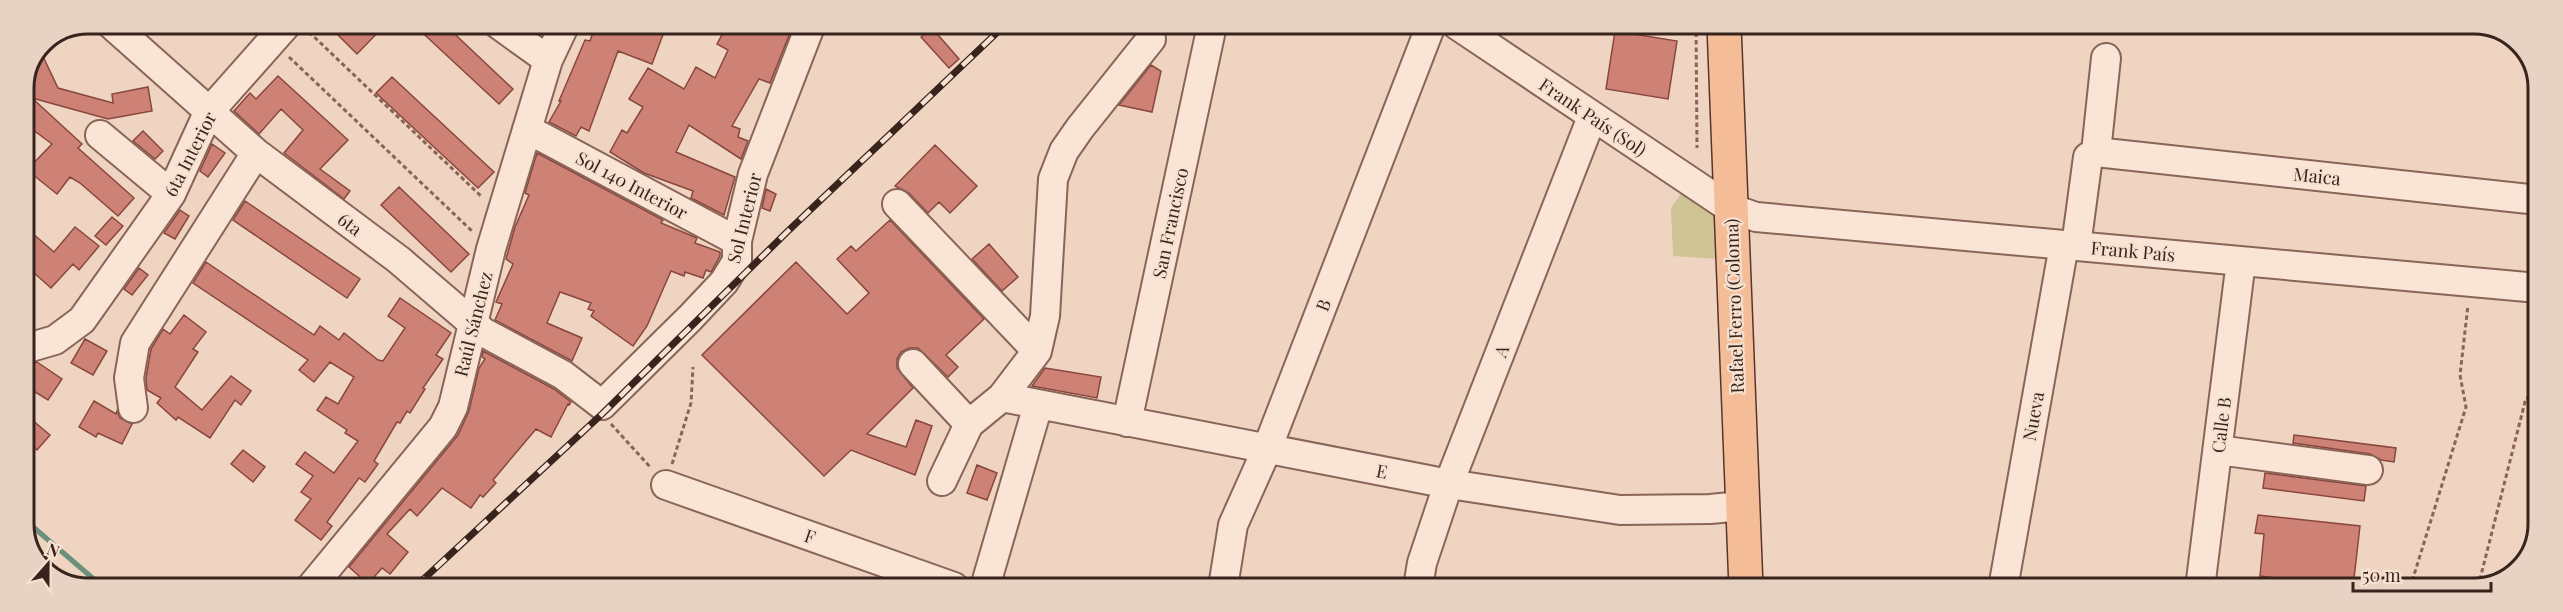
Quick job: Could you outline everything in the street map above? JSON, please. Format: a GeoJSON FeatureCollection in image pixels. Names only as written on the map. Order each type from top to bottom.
{"type":"FeatureCollection","features":[{"type":"Feature","properties":{"kind":"main road","name":"Rafael Ferro (Coloma)"},"geometry":{"type":"LineString","coordinates":[[1724,34],[1746,578]]}},
{"type":"Feature","properties":{"kind":"street","name":"6ta"},"geometry":{"type":"LineString","coordinates":[[122,34],[208,113],[256,153],[399,260],[489,336],[563,375],[602,405]]}},
{"type":"Feature","properties":{"kind":"street","name":"6ta Interior"},"geometry":{"type":"LineString","coordinates":[[35,346],[55,340],[82,320],[171,194],[208,113],[278,34]]}},
{"type":"Feature","properties":{"kind":"street"},"geometry":{"type":"LineString","coordinates":[[512,34],[548,60]]}},
{"type":"Feature","properties":{"kind":"street","name":"Raúl Sánchez"},"geometry":{"type":"LineString","coordinates":[[319,578],[443,428],[453,407],[501,216],[548,60],[560,34]]}},
{"type":"Feature","properties":{"kind":"street","name":"Sol Interior"},"geometry":{"type":"LineString","coordinates":[[602,405],[724,282],[737,261],[737,241],[753,174],[807,34]]}},
{"type":"Feature","properties":{"kind":"street","name":"San Francisco"},"geometry":{"type":"LineString","coordinates":[[1127,422],[1211,34]]}},
{"type":"Feature","properties":{"kind":"street","name":"B"},"geometry":{"type":"LineString","coordinates":[[1224,578],[1233,525],[1267,449],[1428,34]]}},
{"type":"Feature","properties":{"kind":"street","name":"Frank País (Sol)"},"geometry":{"type":"LineString","coordinates":[[1470,34],[1730,208]]}},
{"type":"Feature","properties":{"kind":"street"},"geometry":{"type":"LineString","coordinates":[[987,578],[1022,401],[1045,316],[1053,179],[1064,151],[1080,128],[1151,39]]}},
{"type":"Feature","properties":{"kind":"street"},"geometry":{"type":"LineString","coordinates":[[2096,152],[2106,58]]}},
{"type":"Feature","properties":{"kind":"street","name":"A"},"geometry":{"type":"LineString","coordinates":[[1420,578],[1422,563],[1449,484],[1592,117]]}},
{"type":"Feature","properties":{"kind":"street","name":"Sol 140 Interior"},"geometry":{"type":"LineString","coordinates":[[527,129],[737,241]]}},
{"type":"Feature","properties":{"kind":"street"},"geometry":{"type":"LineString","coordinates":[[100,135],[171,194]]}},
{"type":"Feature","properties":{"kind":"street","name":"Maica"},"geometry":{"type":"LineString","coordinates":[[2096,152],[2528,199]]}},
{"type":"Feature","properties":{"kind":"street","name":"Nueva"},"geometry":{"type":"LineString","coordinates":[[2005,578],[2088,157],[2096,152]]}},
{"type":"Feature","properties":{"kind":"street"},"geometry":{"type":"LineString","coordinates":[[133,408],[129,378],[135,343],[256,153]]}},
{"type":"Feature","properties":{"kind":"street"},"geometry":{"type":"LineString","coordinates":[[897,204],[1037,351]]}},
{"type":"Feature","properties":{"kind":"street","name":"Frank País"},"geometry":{"type":"LineString","coordinates":[[1730,208],[1756,217],[2528,287]]}},
{"type":"Feature","properties":{"kind":"street","name":"Calle B"},"geometry":{"type":"LineString","coordinates":[[2201,578],[2241,261]]}},
{"type":"Feature","properties":{"kind":"street"},"geometry":{"type":"LineString","coordinates":[[913,364],[969,424]]}},
{"type":"Feature","properties":{"kind":"street"},"geometry":{"type":"LineString","coordinates":[[942,481],[969,424],[1022,401]]}},
{"type":"Feature","properties":{"kind":"street","name":"E"},"geometry":{"type":"LineString","coordinates":[[1022,401],[1449,484],[1620,510],[1710,509],[1742,506]]}},
{"type":"Feature","properties":{"kind":"street"},"geometry":{"type":"LineString","coordinates":[[2218,450],[2367,470]]}},
{"type":"Feature","properties":{"kind":"street","name":"F"},"geometry":{"type":"LineString","coordinates":[[666,485],[929,578]]}},
{"type":"Feature","properties":{"kind":"path"},"geometry":{"type":"LineString","coordinates":[[282,34],[492,249]]}},
{"type":"Feature","properties":{"kind":"path"},"geometry":{"type":"LineString","coordinates":[[311,34],[501,216]]}},
{"type":"Feature","properties":{"kind":"path"},"geometry":{"type":"LineString","coordinates":[[1696,34],[1697,148]]}},
{"type":"Feature","properties":{"kind":"path"},"geometry":{"type":"LineString","coordinates":[[2413,578],[2466,407],[2460,375],[2470,282]]}},
{"type":"Feature","properties":{"kind":"path"},"geometry":{"type":"LineString","coordinates":[[666,485],[691,403],[693,366]]}},
{"type":"Feature","properties":{"kind":"path"},"geometry":{"type":"LineString","coordinates":[[2481,577],[2526,398],[2528,398]]}},
{"type":"Feature","properties":{"kind":"path"},"geometry":{"type":"LineString","coordinates":[[602,405],[602,414],[666,485]]}},
{"type":"Feature","properties":{"kind":"shaded area"},"geometry":{"type":"Polygon","coordinates":[[[1683,191],[1705,206],[1715,218],[1718,233],[1718,259],[1673,256],[1671,208],[1683,191]]]}},
{"type":"Feature","properties":{"kind":"building"},"geometry":{"type":"Polygon","coordinates":[[[337,34],[376,34],[357,54],[337,34]]]}},
{"type":"Feature","properties":{"kind":"building"},"geometry":{"type":"Polygon","coordinates":[[[424,34],[455,34],[513,89],[499,104],[424,34]]]}},
{"type":"Feature","properties":{"kind":"building"},"geometry":{"type":"Polygon","coordinates":[[[592,34],[663,34],[652,64],[618,51],[589,131],[581,127],[576,136],[549,122],[561,101],[559,101],[585,40],[590,41],[592,34]]]}},
{"type":"Feature","properties":{"kind":"building"},"geometry":{"type":"Polygon","coordinates":[[[722,34],[790,34],[770,83],[759,79],[732,126],[740,129],[738,137],[748,141],[741,159],[689,125],[676,152],[735,177],[724,215],[691,198],[693,191],[644,173],[610,152],[622,130],[627,133],[643,107],[629,99],[648,68],[684,89],[696,67],[715,78],[728,50],[717,44],[722,34]]]}},
{"type":"Feature","properties":{"kind":"building"},"geometry":{"type":"Polygon","coordinates":[[[925,34],[937,34],[959,59],[949,68],[921,37],[925,34]]]}},
{"type":"Feature","properties":{"kind":"building"},"geometry":{"type":"Polygon","coordinates":[[[1615,34],[1634,34],[1677,41],[1668,99],[1606,89],[1615,34]]]}},
{"type":"Feature","properties":{"kind":"building"},"geometry":{"type":"Polygon","coordinates":[[[44,59],[58,88],[113,103],[112,94],[148,87],[152,111],[108,119],[34,99],[36,78],[44,59]]]}},
{"type":"Feature","properties":{"kind":"building"},"geometry":{"type":"Polygon","coordinates":[[[1151,65],[1161,71],[1152,112],[1119,105],[1151,65]]]}},
{"type":"Feature","properties":{"kind":"building"},"geometry":{"type":"Polygon","coordinates":[[[278,76],[348,140],[320,169],[350,191],[344,199],[284,153],[303,130],[281,109],[259,134],[234,111],[250,93],[256,99],[278,76]]]}},
{"type":"Feature","properties":{"kind":"building"},"geometry":{"type":"Polygon","coordinates":[[[392,77],[494,172],[478,188],[376,93],[392,77]]]}},
{"type":"Feature","properties":{"kind":"building"},"geometry":{"type":"Polygon","coordinates":[[[34,100],[82,144],[78,148],[134,198],[118,216],[70,177],[57,194],[34,176],[34,163],[52,144],[34,131],[34,100]]]}},
{"type":"Feature","properties":{"kind":"building"},"geometry":{"type":"Polygon","coordinates":[[[143,131],[163,151],[155,159],[133,141],[143,131]]]}},
{"type":"Feature","properties":{"kind":"building"},"geometry":{"type":"Polygon","coordinates":[[[212,144],[225,153],[208,177],[200,171],[212,144]]]}},
{"type":"Feature","properties":{"kind":"building"},"geometry":{"type":"Polygon","coordinates":[[[935,145],[977,186],[950,213],[939,202],[928,213],[909,193],[895,186],[935,145]]]}},
{"type":"Feature","properties":{"kind":"building"},"geometry":{"type":"Polygon","coordinates":[[[537,153],[663,220],[661,223],[697,238],[695,243],[720,252],[711,272],[706,270],[703,278],[685,272],[684,276],[671,271],[647,326],[633,346],[591,316],[594,311],[588,309],[591,303],[560,292],[547,323],[582,338],[572,361],[495,320],[502,304],[496,302],[513,264],[506,259],[515,227],[529,195],[525,193],[537,153]]]}},
{"type":"Feature","properties":{"kind":"building"},"geometry":{"type":"Polygon","coordinates":[[[399,187],[469,254],[451,272],[381,205],[399,187]]]}},
{"type":"Feature","properties":{"kind":"building"},"geometry":{"type":"Polygon","coordinates":[[[766,189],[776,194],[770,211],[762,208],[766,189]]]}},
{"type":"Feature","properties":{"kind":"building"},"geometry":{"type":"Polygon","coordinates":[[[245,201],[360,279],[347,298],[233,220],[245,201]]]}},
{"type":"Feature","properties":{"kind":"building"},"geometry":{"type":"Polygon","coordinates":[[[180,210],[189,216],[175,239],[164,233],[180,210]]]}},
{"type":"Feature","properties":{"kind":"building"},"geometry":{"type":"Polygon","coordinates":[[[112,217],[123,226],[106,245],[95,236],[112,217]]]}},
{"type":"Feature","properties":{"kind":"building"},"geometry":{"type":"Polygon","coordinates":[[[890,220],[984,319],[946,355],[958,367],[948,377],[918,348],[909,348],[901,352],[897,359],[897,368],[913,388],[867,434],[906,447],[916,420],[932,426],[915,475],[851,450],[824,476],[702,355],[796,262],[847,314],[869,293],[837,259],[851,246],[856,251],[890,220]]]}},
{"type":"Feature","properties":{"kind":"building"},"geometry":{"type":"Polygon","coordinates":[[[75,227],[99,246],[79,270],[73,264],[51,288],[34,273],[34,235],[54,252],[75,227]]]}},
{"type":"Feature","properties":{"kind":"building"},"geometry":{"type":"Polygon","coordinates":[[[989,244],[1018,277],[1002,291],[972,259],[989,244]]]}},
{"type":"Feature","properties":{"kind":"building"},"geometry":{"type":"Polygon","coordinates":[[[206,262],[314,335],[320,326],[339,340],[344,333],[378,360],[383,361],[405,328],[388,316],[400,298],[451,333],[436,355],[443,359],[423,388],[425,389],[410,413],[407,411],[400,423],[397,422],[374,461],[378,464],[365,482],[359,478],[327,522],[332,526],[321,540],[295,520],[311,499],[301,492],[313,476],[296,464],[305,452],[334,473],[358,441],[345,433],[347,430],[317,410],[326,397],[338,404],[354,377],[330,362],[314,382],[299,370],[308,360],[193,283],[206,262]]]}},
{"type":"Feature","properties":{"kind":"building"},"geometry":{"type":"Polygon","coordinates":[[[139,268],[148,275],[132,295],[124,289],[139,268]]]}},
{"type":"Feature","properties":{"kind":"building"},"geometry":{"type":"Polygon","coordinates":[[[184,315],[206,332],[193,349],[198,352],[175,387],[202,410],[231,376],[251,391],[241,405],[235,400],[210,438],[178,417],[176,420],[157,403],[161,398],[147,390],[146,378],[151,349],[163,329],[170,334],[184,315]]]}},
{"type":"Feature","properties":{"kind":"building"},"geometry":{"type":"Polygon","coordinates":[[[85,339],[107,351],[93,375],[71,363],[85,339]]]}},
{"type":"Feature","properties":{"kind":"building"},"geometry":{"type":"Polygon","coordinates":[[[483,351],[554,389],[571,402],[551,437],[536,429],[493,480],[496,483],[483,497],[480,495],[471,508],[442,488],[417,516],[410,509],[387,534],[408,552],[390,574],[382,568],[373,578],[361,578],[349,567],[458,435],[469,411],[479,368],[485,359],[482,357],[483,351]]]}},
{"type":"Feature","properties":{"kind":"building"},"geometry":{"type":"Polygon","coordinates":[[[37,362],[62,379],[48,400],[35,392],[35,363],[37,362]]]}},
{"type":"Feature","properties":{"kind":"building"},"geometry":{"type":"Polygon","coordinates":[[[1045,368],[1101,377],[1097,398],[1032,386],[1045,368]]]}},
{"type":"Feature","properties":{"kind":"building"},"geometry":{"type":"Polygon","coordinates":[[[94,401],[116,414],[117,411],[120,418],[132,424],[122,444],[98,433],[96,437],[79,427],[94,401]]]}},
{"type":"Feature","properties":{"kind":"building"},"geometry":{"type":"Polygon","coordinates":[[[35,422],[50,435],[37,450],[35,448],[35,422]]]}},
{"type":"Feature","properties":{"kind":"building"},"geometry":{"type":"Polygon","coordinates":[[[2294,435],[2396,448],[2394,462],[2381,460],[2370,454],[2293,443],[2294,435]]]}},
{"type":"Feature","properties":{"kind":"building"},"geometry":{"type":"Polygon","coordinates":[[[243,450],[265,467],[253,482],[231,464],[243,450]]]}},
{"type":"Feature","properties":{"kind":"building"},"geometry":{"type":"Polygon","coordinates":[[[977,465],[997,473],[987,500],[967,493],[977,465]]]}},
{"type":"Feature","properties":{"kind":"building"},"geometry":{"type":"Polygon","coordinates":[[[2265,473],[2366,486],[2364,501],[2263,488],[2265,473]]]}},
{"type":"Feature","properties":{"kind":"building"},"geometry":{"type":"Polygon","coordinates":[[[2258,515],[2360,526],[2354,578],[2260,576],[2264,534],[2255,533],[2258,515]]]}},
{"type":"Feature","properties":{"kind":"waterway"},"geometry":{"type":"LineString","coordinates":[[35,529],[93,578]]}},
{"type":"Feature","properties":{"kind":"railway"},"geometry":{"type":"LineString","coordinates":[[425,578],[602,414],[788,231],[996,34]]}}]}
